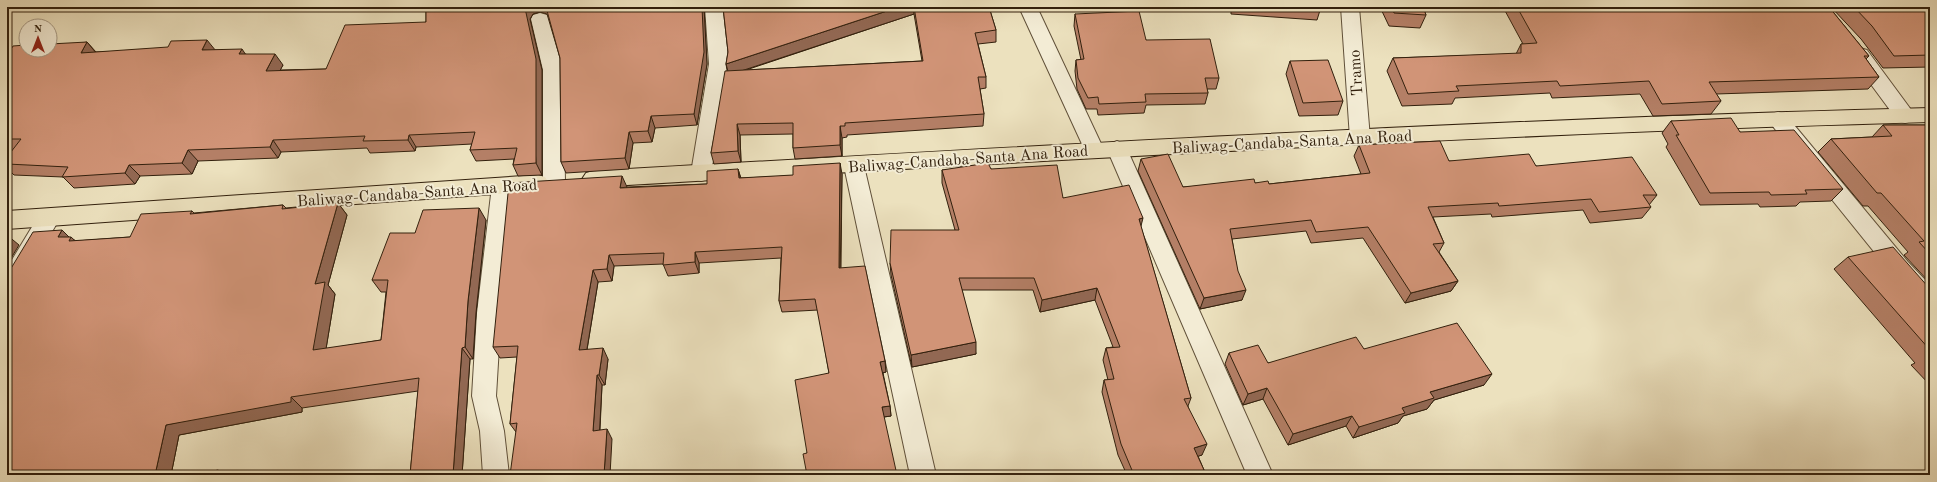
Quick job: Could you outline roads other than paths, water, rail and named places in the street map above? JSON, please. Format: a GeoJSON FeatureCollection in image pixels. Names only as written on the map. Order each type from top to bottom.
{"type":"FeatureCollection","features":[{"type":"Feature","properties":{"kind":"main road","name":"Baliwag-Candaba-Santa Ana Road"},"geometry":{"type":"LineString","coordinates":[[7,220],[567,181],[854,166],[1094,150],[1778,119],[1930,115]]}},
{"type":"Feature","properties":{"kind":"street"},"geometry":{"type":"LineString","coordinates":[[701,173],[711,121],[714,86],[718,64],[714,7]]}},
{"type":"Feature","properties":{"kind":"street"},"geometry":{"type":"LineString","coordinates":[[1028,7],[1094,150]]}},
{"type":"Feature","properties":{"kind":"street","name":"Tramo"},"geometry":{"type":"LineString","coordinates":[[1350,7],[1360,138]]}},
{"type":"Feature","properties":{"kind":"street"},"geometry":{"type":"LineString","coordinates":[[540,19],[553,70],[567,181]]}},
{"type":"Feature","properties":{"kind":"street"},"geometry":{"type":"LineString","coordinates":[[1848,39],[1905,116]]}},
{"type":"Feature","properties":{"kind":"street"},"geometry":{"type":"LineString","coordinates":[[1778,119],[1900,268],[1930,300]]}},
{"type":"Feature","properties":{"kind":"street"},"geometry":{"type":"LineString","coordinates":[[1117,149],[1260,475]]}},
{"type":"Feature","properties":{"kind":"street"},"geometry":{"type":"LineString","coordinates":[[854,166],[923,475]]}},
{"type":"Feature","properties":{"kind":"street"},"geometry":{"type":"LineString","coordinates":[[496,475],[492,431],[484,396],[489,314],[504,186]]}},
{"type":"Feature","properties":{"kind":"street"},"geometry":{"type":"LineString","coordinates":[[7,288],[49,218]]}}]}
